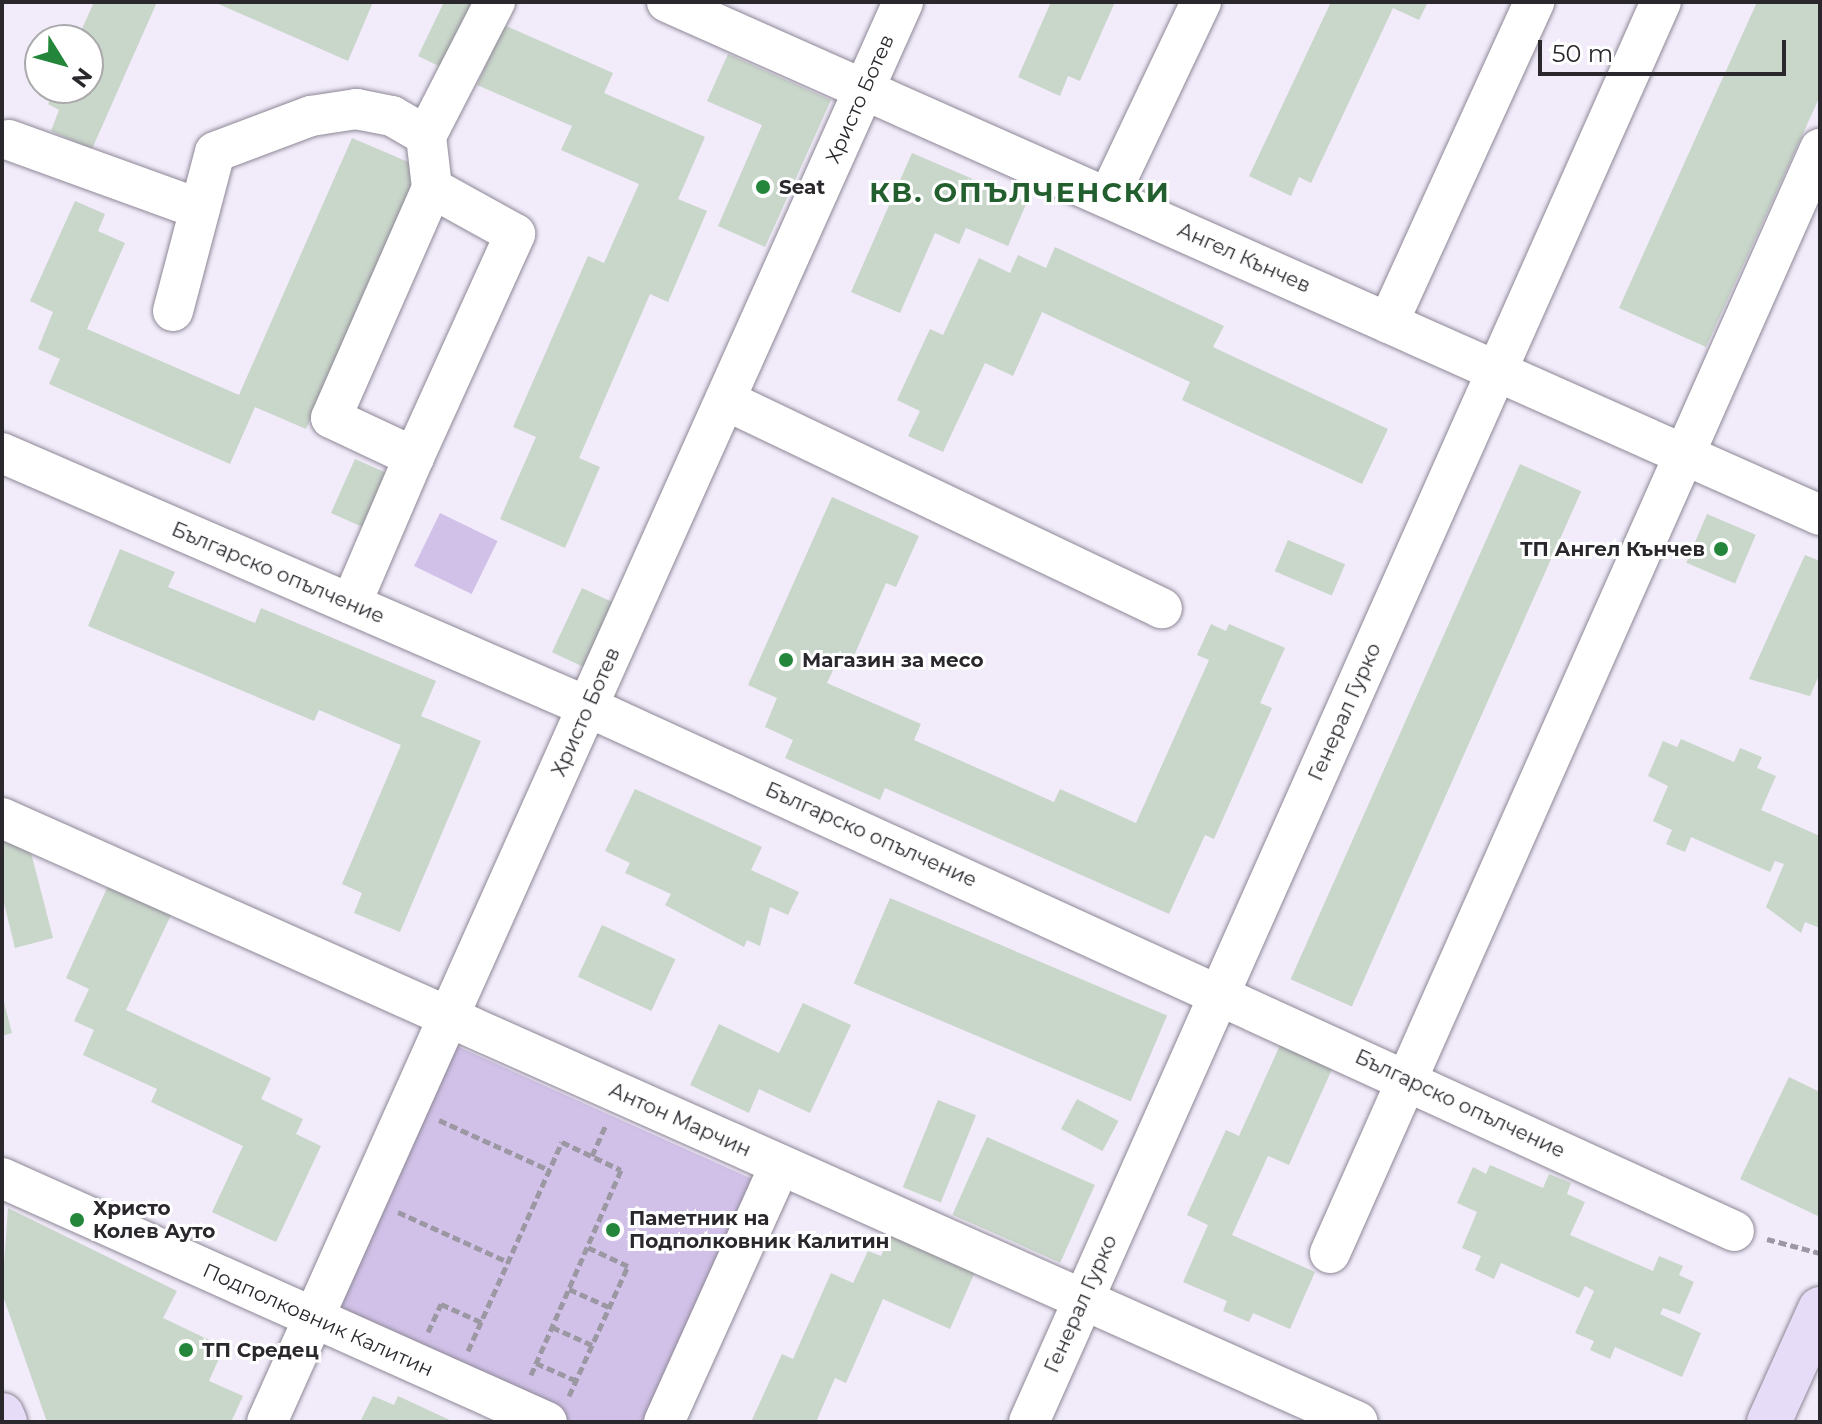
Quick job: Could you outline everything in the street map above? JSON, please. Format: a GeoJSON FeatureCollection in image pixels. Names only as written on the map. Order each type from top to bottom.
{"type":"FeatureCollection","features":[{"type":"Feature","properties":{"kind":"main road"},"geometry":{"type":"LineString","coordinates":[[1769,1422],[1820,1309]]}},
{"type":"Feature","properties":{"kind":"main road"},"geometry":{"type":"LineString","coordinates":[[2,1415],[5,1422]]}},
{"type":"Feature","properties":{"kind":"street"},"geometry":{"type":"LineString","coordinates":[[414,457],[331,418],[432,188],[426,136],[495,2]]}},
{"type":"Feature","properties":{"kind":"street","name":"Ангел Кънчев"},"geometry":{"type":"LineString","coordinates":[[667,2],[1820,515]]}},
{"type":"Feature","properties":{"kind":"street","name":"Христо Ботев"},"geometry":{"type":"LineString","coordinates":[[267,1422],[903,2]]}},
{"type":"Feature","properties":{"kind":"street"},"geometry":{"type":"LineString","coordinates":[[1108,198],[1201,2]]}},
{"type":"Feature","properties":{"kind":"street"},"geometry":{"type":"LineString","coordinates":[[1388,323],[1534,2]]}},
{"type":"Feature","properties":{"kind":"street","name":"Генерал Гурко"},"geometry":{"type":"LineString","coordinates":[[1029,1422],[1661,2]]}},
{"type":"Feature","properties":{"kind":"street"},"geometry":{"type":"LineString","coordinates":[[173,311],[215,152],[311,116],[356,109],[392,116],[426,136]]}},
{"type":"Feature","properties":{"kind":"street"},"geometry":{"type":"LineString","coordinates":[[9,140],[200,209]]}},
{"type":"Feature","properties":{"kind":"street"},"geometry":{"type":"LineString","coordinates":[[1330,1253],[1684,454],[1815,175]]}},
{"type":"Feature","properties":{"kind":"street"},"geometry":{"type":"LineString","coordinates":[[351,604],[515,234],[432,188]]}},
{"type":"Feature","properties":{"kind":"street"},"geometry":{"type":"LineString","coordinates":[[725,400],[1162,608]]}},
{"type":"Feature","properties":{"kind":"street","name":"Българско опълчение"},"geometry":{"type":"LineString","coordinates":[[2,453],[588,707],[1220,993],[1734,1231]]}},
{"type":"Feature","properties":{"kind":"street","name":"Антон Марчин"},"geometry":{"type":"LineString","coordinates":[[2,818],[1358,1422]]}},
{"type":"Feature","properties":{"kind":"street"},"geometry":{"type":"LineString","coordinates":[[664,1422],[780,1165]]}},
{"type":"Feature","properties":{"kind":"street","name":"Подполковник Калитин"},"geometry":{"type":"LineString","coordinates":[[2,1178],[455,1381],[542,1413]]}},
{"type":"Feature","properties":{"kind":"path"},"geometry":{"type":"LineString","coordinates":[[409,1106],[549,1170]]}},
{"type":"Feature","properties":{"kind":"path"},"geometry":{"type":"LineString","coordinates":[[455,1381],[562,1142],[621,1170],[536,1363],[542,1413]]}},
{"type":"Feature","properties":{"kind":"path"},"geometry":{"type":"LineString","coordinates":[[368,1198],[508,1262]]}},
{"type":"Feature","properties":{"kind":"path"},"geometry":{"type":"LineString","coordinates":[[1734,1231],[1820,1253]]}},
{"type":"Feature","properties":{"kind":"path"},"geometry":{"type":"LineString","coordinates":[[542,1413],[575,1380],[628,1266],[587,1247]]}},
{"type":"Feature","properties":{"kind":"path"},"geometry":{"type":"LineString","coordinates":[[569,1289],[609,1307]]}},
{"type":"Feature","properties":{"kind":"path"},"geometry":{"type":"LineString","coordinates":[[413,1362],[441,1304],[481,1322]]}},
{"type":"Feature","properties":{"kind":"path"},"geometry":{"type":"LineString","coordinates":[[552,1327],[592,1345]]}},
{"type":"Feature","properties":{"kind":"path"},"geometry":{"type":"LineString","coordinates":[[536,1363],[575,1380]]}},
{"type":"Feature","properties":{"kind":"shaded area"},"geometry":{"type":"Polygon","coordinates":[[[440,513],[498,541],[472,594],[414,566],[440,513]]]}},
{"type":"Feature","properties":{"kind":"shaded area"},"geometry":{"type":"Polygon","coordinates":[[[452,1044],[759,1182],[651,1422],[569,1422],[330,1315],[452,1044]]]}},
{"type":"Feature","properties":{"kind":"building"},"geometry":{"type":"Polygon","coordinates":[[[94,2],[157,2],[92,149],[51,131],[59,110],[48,104],[104,104],[104,24],[84,24],[94,2]]]}},
{"type":"Feature","properties":{"kind":"building"},"geometry":{"type":"Polygon","coordinates":[[[214,2],[373,2],[348,61],[214,2]]]}},
{"type":"Feature","properties":{"kind":"building"},"geometry":{"type":"Polygon","coordinates":[[[444,2],[484,2],[451,72],[418,56],[444,2]]]}},
{"type":"Feature","properties":{"kind":"building"},"geometry":{"type":"Polygon","coordinates":[[[1051,2],[1115,2],[1080,81],[1068,76],[1060,96],[1018,77],[1051,2]]]}},
{"type":"Feature","properties":{"kind":"building"},"geometry":{"type":"Polygon","coordinates":[[[1331,2],[1428,2],[1419,20],[1393,8],[1311,183],[1299,177],[1291,196],[1249,176],[1331,2]]]}},
{"type":"Feature","properties":{"kind":"building"},"geometry":{"type":"Polygon","coordinates":[[[1757,2],[1820,2],[1820,96],[1706,347],[1619,308],[1757,2]]]}},
{"type":"Feature","properties":{"kind":"building"},"geometry":{"type":"Polygon","coordinates":[[[504,25],[613,73],[604,93],[705,137],[678,199],[707,211],[668,302],[650,294],[579,458],[600,467],[565,548],[500,519],[536,437],[513,427],[588,256],[604,263],[639,184],[561,150],[572,126],[477,85],[504,25]]]}},
{"type":"Feature","properties":{"kind":"building"},"geometry":{"type":"Polygon","coordinates":[[[728,54],[831,100],[765,247],[718,226],[762,125],[707,101],[728,54]]]}},
{"type":"Feature","properties":{"kind":"building"},"geometry":{"type":"Polygon","coordinates":[[[352,138],[420,167],[306,429],[255,407],[230,464],[49,384],[60,359],[38,349],[53,312],[30,301],[75,201],[105,214],[98,231],[125,243],[87,329],[239,395],[352,138]]]}},
{"type":"Feature","properties":{"kind":"building"},"geometry":{"type":"Polygon","coordinates":[[[912,153],[1027,202],[1008,246],[966,228],[959,244],[935,233],[900,313],[851,292],[912,153]]]}},
{"type":"Feature","properties":{"kind":"building"},"geometry":{"type":"Polygon","coordinates":[[[1055,247],[1224,326],[1213,347],[1388,429],[1362,484],[1182,400],[1190,382],[1042,312],[1013,376],[985,363],[943,452],[908,436],[920,411],[897,400],[930,329],[943,335],[979,258],[1010,273],[1018,255],[1046,268],[1055,247]]]}},
{"type":"Feature","properties":{"kind":"building"},"geometry":{"type":"Polygon","coordinates":[[[355,459],[389,474],[365,528],[331,513],[355,459]]]}},
{"type":"Feature","properties":{"kind":"building"},"geometry":{"type":"Polygon","coordinates":[[[1520,464],[1581,491],[1352,1006],[1291,979],[1520,464]]]}},
{"type":"Feature","properties":{"kind":"building"},"geometry":{"type":"Polygon","coordinates":[[[832,497],[919,536],[896,587],[886,583],[849,667],[837,662],[827,683],[921,724],[914,740],[1054,802],[1060,789],[1136,823],[1209,660],[1197,655],[1211,624],[1226,631],[1229,624],[1285,648],[1260,703],[1272,708],[1214,839],[1205,835],[1169,914],[885,788],[880,800],[785,758],[793,740],[765,727],[777,698],[748,685],[832,497]]]}},
{"type":"Feature","properties":{"kind":"building","name":"ТП Ангел Кънчев"},"geometry":{"type":"Polygon","coordinates":[[[1707,514],[1756,535],[1735,583],[1686,563],[1707,514]]]}},
{"type":"Feature","properties":{"kind":"building"},"geometry":{"type":"Polygon","coordinates":[[[1288,540],[1345,564],[1332,596],[1275,571],[1288,540]]]}},
{"type":"Feature","properties":{"kind":"building"},"geometry":{"type":"Polygon","coordinates":[[[120,549],[175,572],[168,587],[255,623],[261,608],[436,681],[421,716],[481,741],[400,932],[354,913],[362,893],[342,884],[401,745],[319,710],[314,721],[88,626],[120,549]]]}},
{"type":"Feature","properties":{"kind":"building"},"geometry":{"type":"Polygon","coordinates":[[[1805,555],[1820,561],[1820,673],[1810,696],[1749,679],[1805,555]]]}},
{"type":"Feature","properties":{"kind":"building"},"geometry":{"type":"Polygon","coordinates":[[[582,588],[623,607],[593,671],[552,652],[582,588]]]}},
{"type":"Feature","properties":{"kind":"building"},"geometry":{"type":"Polygon","coordinates":[[[1681,739],[1734,762],[1740,748],[1762,757],[1757,768],[1776,776],[1761,810],[1820,836],[1820,928],[1805,922],[1801,933],[1766,907],[1784,864],[1775,861],[1770,872],[1691,837],[1685,852],[1666,844],[1672,830],[1653,821],[1668,786],[1648,776],[1663,741],[1677,747],[1681,739]]]}},
{"type":"Feature","properties":{"kind":"building"},"geometry":{"type":"Polygon","coordinates":[[[635,789],[762,847],[751,870],[799,892],[788,915],[770,907],[760,946],[747,940],[744,947],[665,905],[671,894],[625,873],[630,863],[605,851],[635,789]]]}},
{"type":"Feature","properties":{"kind":"building"},"geometry":{"type":"Polygon","coordinates":[[[27,837],[53,938],[15,948],[2,895],[2,843],[27,837]]]}},
{"type":"Feature","properties":{"kind":"building"},"geometry":{"type":"Polygon","coordinates":[[[108,886],[171,915],[126,1010],[271,1078],[261,1099],[303,1119],[296,1134],[321,1146],[276,1242],[212,1212],[243,1146],[151,1102],[157,1089],[83,1055],[94,1030],[74,1021],[89,989],[66,978],[108,886]]]}},
{"type":"Feature","properties":{"kind":"building"},"geometry":{"type":"Polygon","coordinates":[[[890,898],[1167,1016],[1131,1101],[854,984],[890,898]]]}},
{"type":"Feature","properties":{"kind":"building"},"geometry":{"type":"Polygon","coordinates":[[[602,925],[675,959],[651,1011],[578,977],[602,925]]]}},
{"type":"Feature","properties":{"kind":"building"},"geometry":{"type":"Polygon","coordinates":[[[2,995],[12,1033],[2,1036],[2,995]]]}},
{"type":"Feature","properties":{"kind":"building"},"geometry":{"type":"Polygon","coordinates":[[[803,1003],[851,1025],[810,1113],[759,1089],[749,1113],[690,1085],[719,1024],[779,1053],[803,1003]]]}},
{"type":"Feature","properties":{"kind":"building"},"geometry":{"type":"Polygon","coordinates":[[[1281,1043],[1333,1067],[1289,1165],[1268,1156],[1232,1235],[1315,1272],[1290,1329],[1253,1313],[1249,1322],[1223,1311],[1227,1301],[1183,1282],[1208,1225],[1187,1215],[1226,1130],[1239,1136],[1281,1043]]]}},
{"type":"Feature","properties":{"kind":"building"},"geometry":{"type":"Polygon","coordinates":[[[1789,1077],[1820,1092],[1820,1217],[1740,1179],[1789,1077]]]}},
{"type":"Feature","properties":{"kind":"building"},"geometry":{"type":"Polygon","coordinates":[[[1077,1099],[1118,1121],[1103,1151],[1061,1129],[1077,1099]]]}},
{"type":"Feature","properties":{"kind":"building"},"geometry":{"type":"Polygon","coordinates":[[[938,1100],[976,1115],[941,1203],[903,1187],[938,1100]]]}},
{"type":"Feature","properties":{"kind":"building"},"geometry":{"type":"Polygon","coordinates":[[[987,1137],[1095,1185],[1060,1263],[952,1215],[987,1137]]]}},
{"type":"Feature","properties":{"kind":"building"},"geometry":{"type":"Polygon","coordinates":[[[1490,1165],[1543,1188],[1549,1174],[1571,1183],[1567,1194],[1585,1202],[1570,1235],[1653,1271],[1659,1256],[1683,1266],[1679,1275],[1694,1282],[1680,1314],[1663,1308],[1660,1314],[1701,1333],[1682,1377],[1615,1347],[1610,1359],[1590,1350],[1594,1341],[1575,1333],[1594,1291],[1585,1286],[1579,1298],[1501,1263],[1494,1279],[1475,1270],[1481,1256],[1462,1248],[1477,1212],[1457,1203],[1473,1167],[1486,1174],[1490,1165]]]}},
{"type":"Feature","properties":{"kind":"building"},"geometry":{"type":"Polygon","coordinates":[[[8,1208],[177,1291],[163,1318],[224,1347],[209,1381],[243,1396],[231,1422],[47,1422],[2,1293],[8,1208]]]}},
{"type":"Feature","properties":{"kind":"building"},"geometry":{"type":"Polygon","coordinates":[[[890,1234],[975,1272],[950,1329],[883,1299],[846,1383],[835,1378],[816,1422],[751,1422],[782,1354],[793,1359],[831,1273],[853,1283],[868,1251],[881,1256],[890,1234]]]}},
{"type":"Feature","properties":{"kind":"building"},"geometry":{"type":"Polygon","coordinates":[[[373,1396],[394,1405],[398,1396],[454,1422],[360,1422],[373,1396]]]}},
{"type":"Feature","properties":{"kind":"place","name":"Seat"},"geometry":{"type":"Point","coordinates":[763,187]}},
{"type":"Feature","properties":{"kind":"place","name":"ТП Ангел Кънчев"},"geometry":{"type":"Point","coordinates":[1721,549]}},
{"type":"Feature","properties":{"kind":"place","name":"Магазин за месо"},"geometry":{"type":"Point","coordinates":[786,660]}},
{"type":"Feature","properties":{"kind":"place","name":"Христо Колев Ауто"},"geometry":{"type":"Point","coordinates":[77,1220]}},
{"type":"Feature","properties":{"kind":"place","name":"Паметник на Подполковник Калитин"},"geometry":{"type":"Point","coordinates":[613,1230]}},
{"type":"Feature","properties":{"kind":"place","name":"ТП Средец"},"geometry":{"type":"Point","coordinates":[186,1350]}},
{"type":"Feature","properties":{"kind":"district","name":"КВ. ОПЪЛЧЕНСКИ"},"geometry":{"type":"Point","coordinates":[1020,192]}}]}
